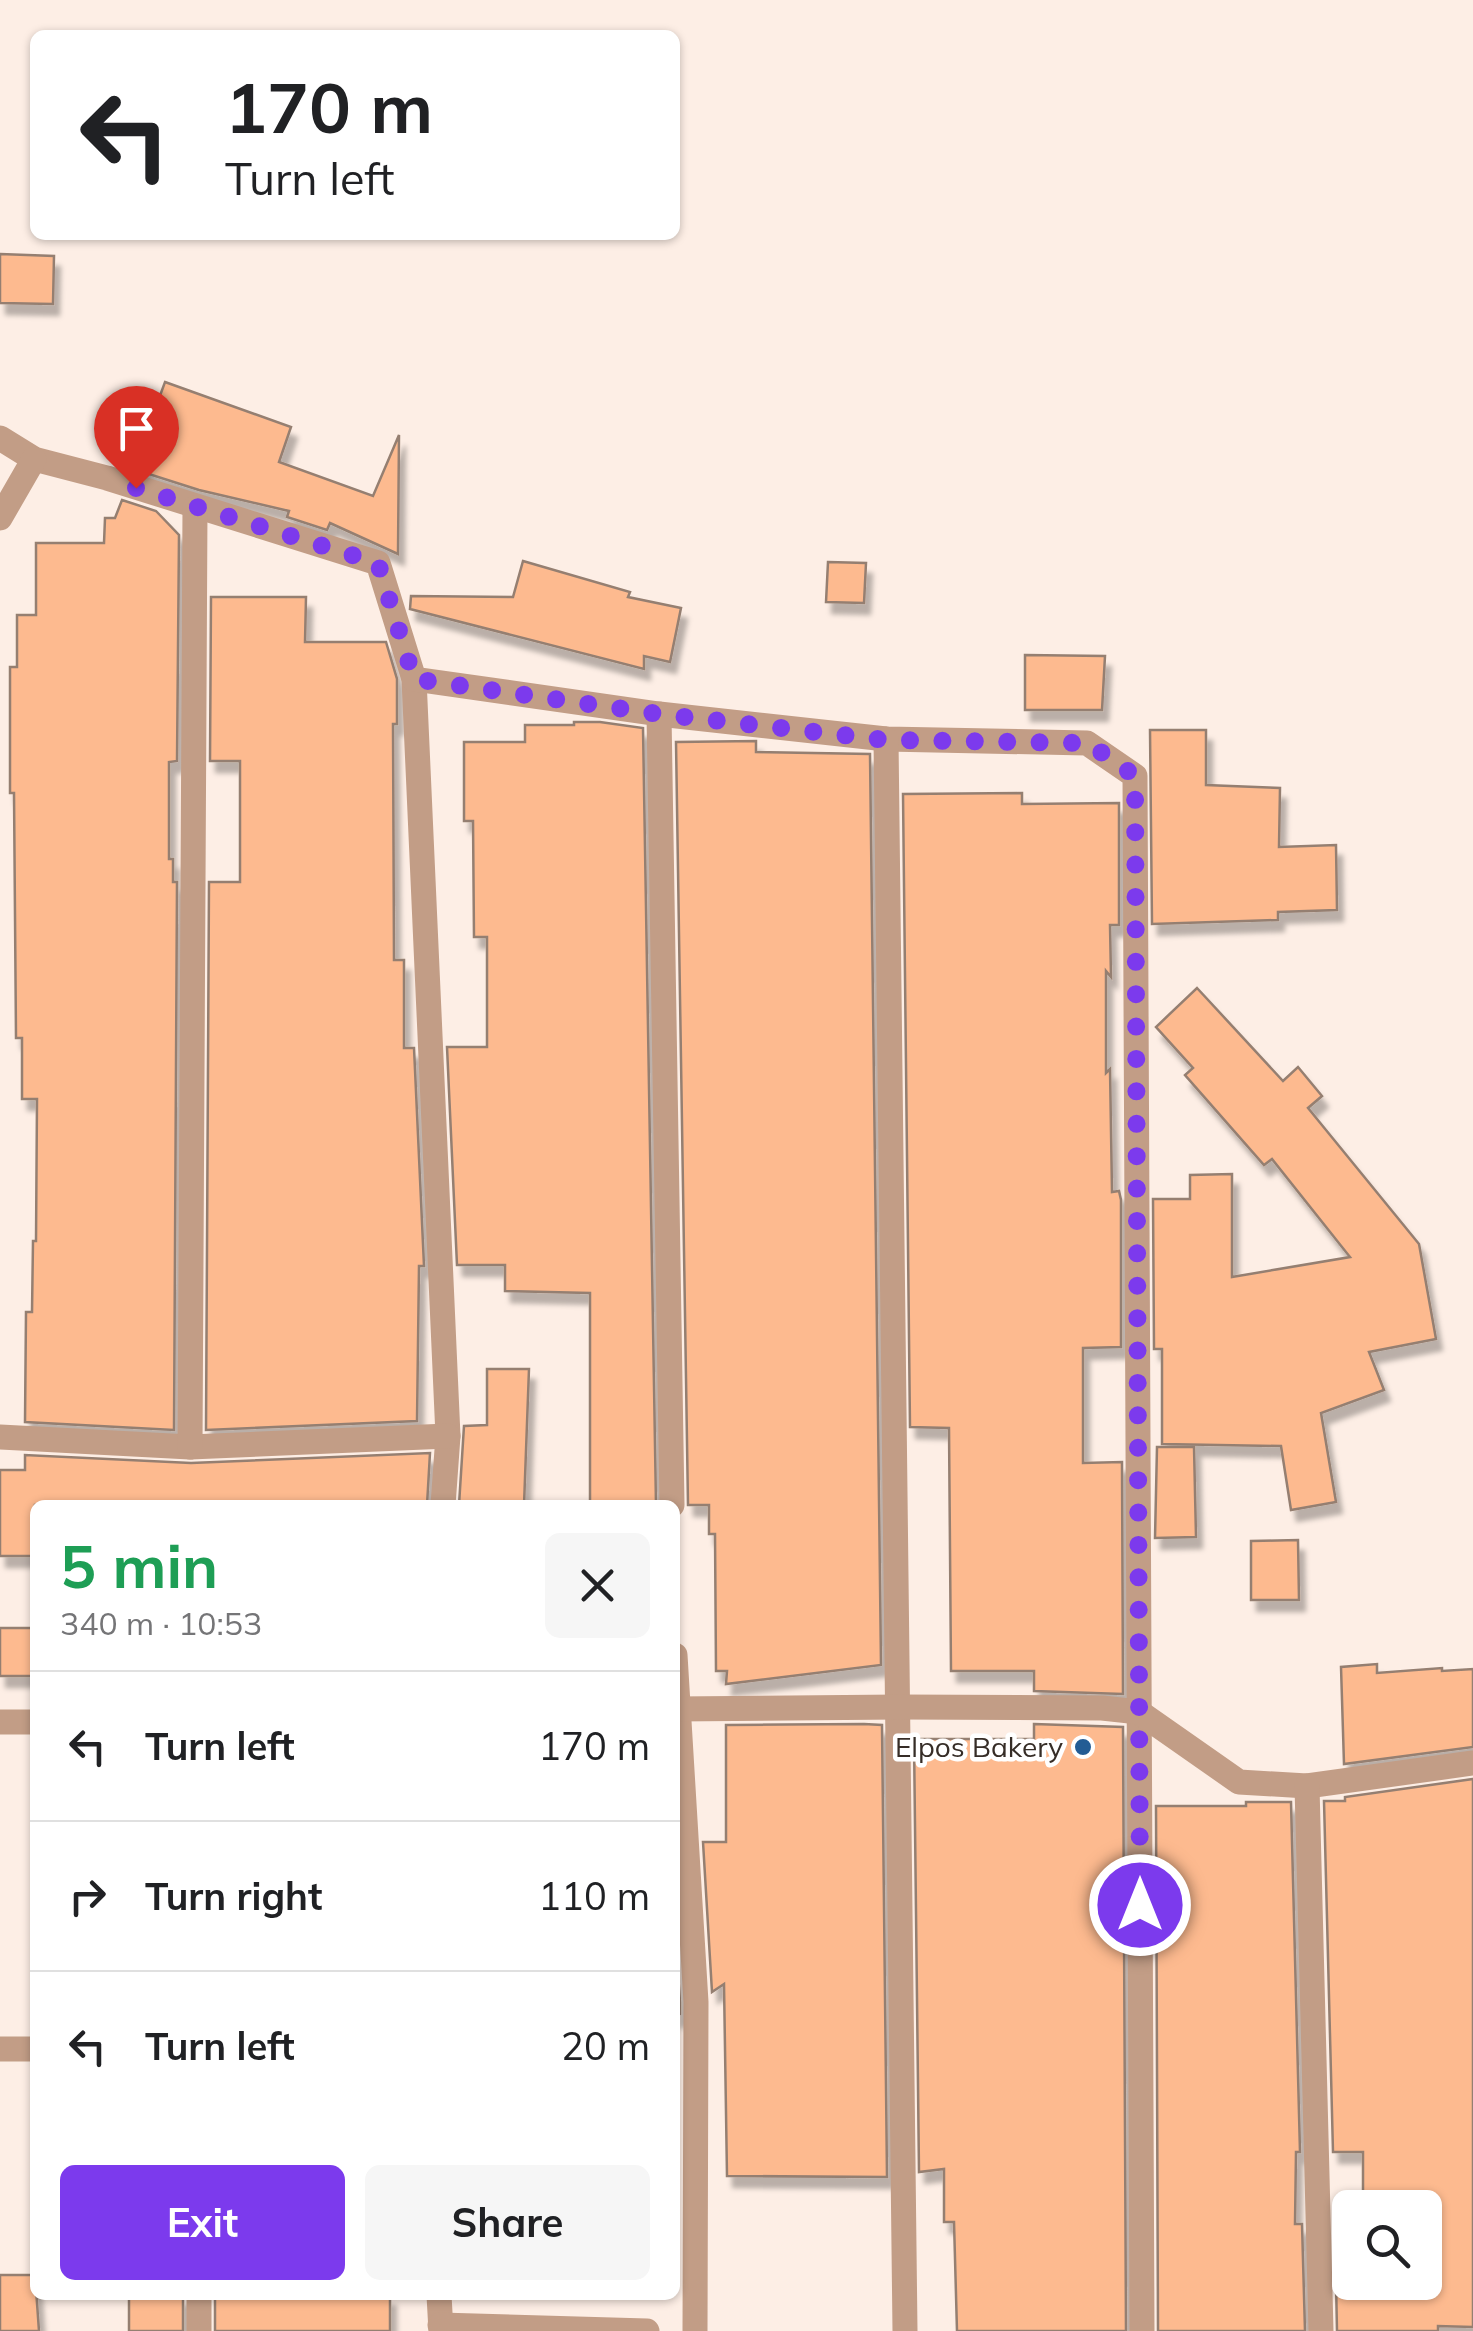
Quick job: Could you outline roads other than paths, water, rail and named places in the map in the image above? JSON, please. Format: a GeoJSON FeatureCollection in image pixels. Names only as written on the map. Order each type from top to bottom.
{"type":"FeatureCollection","features":[{"type":"Feature","properties":{"kind":"street"},"geometry":{"type":"LineString","coordinates":[[0,438],[34,459],[378,563],[414,679],[448,1436],[443,1500]]}},
{"type":"Feature","properties":{"kind":"street"},"geometry":{"type":"LineString","coordinates":[[0,518],[34,459]]}},
{"type":"Feature","properties":{"kind":"street"},"geometry":{"type":"LineString","coordinates":[[190,1447],[195,508]]}},
{"type":"Feature","properties":{"kind":"street"},"geometry":{"type":"LineString","coordinates":[[414,679],[659,714],[886,740],[1088,743],[1135,776],[1142,2331]]}},
{"type":"Feature","properties":{"kind":"street"},"geometry":{"type":"LineString","coordinates":[[659,714],[672,1500]]}},
{"type":"Feature","properties":{"kind":"street"},"geometry":{"type":"LineString","coordinates":[[886,740],[905,2331]]}},
{"type":"Feature","properties":{"kind":"street"},"geometry":{"type":"LineString","coordinates":[[0,1437],[190,1447],[448,1436]]}},
{"type":"Feature","properties":{"kind":"street"},"geometry":{"type":"LineString","coordinates":[[680,1708],[1102,1708],[1139,1712],[1239,1782],[1306,1786],[1473,1763]]}},
{"type":"Feature","properties":{"kind":"street"},"geometry":{"type":"LineString","coordinates":[[0,1722],[30,1722]]}},
{"type":"Feature","properties":{"kind":"street"},"geometry":{"type":"LineString","coordinates":[[680,1767],[696,2002],[694,2331]]}},
{"type":"Feature","properties":{"kind":"street"},"geometry":{"type":"LineString","coordinates":[[1306,1786],[1320,2331]]}},
{"type":"Feature","properties":{"kind":"street"},"geometry":{"type":"LineString","coordinates":[[0,2049],[30,2048]]}},
{"type":"Feature","properties":{"kind":"street"},"geometry":{"type":"LineString","coordinates":[[199,2300],[199,2331]]}},
{"type":"Feature","properties":{"kind":"street"},"geometry":{"type":"LineString","coordinates":[[439,2300],[441,2328],[647,2331]]}},
{"type":"Feature","properties":{"kind":"place","name":"Elpos Bakery"},"geometry":{"type":"Point","coordinates":[1083,1747]}}]}
